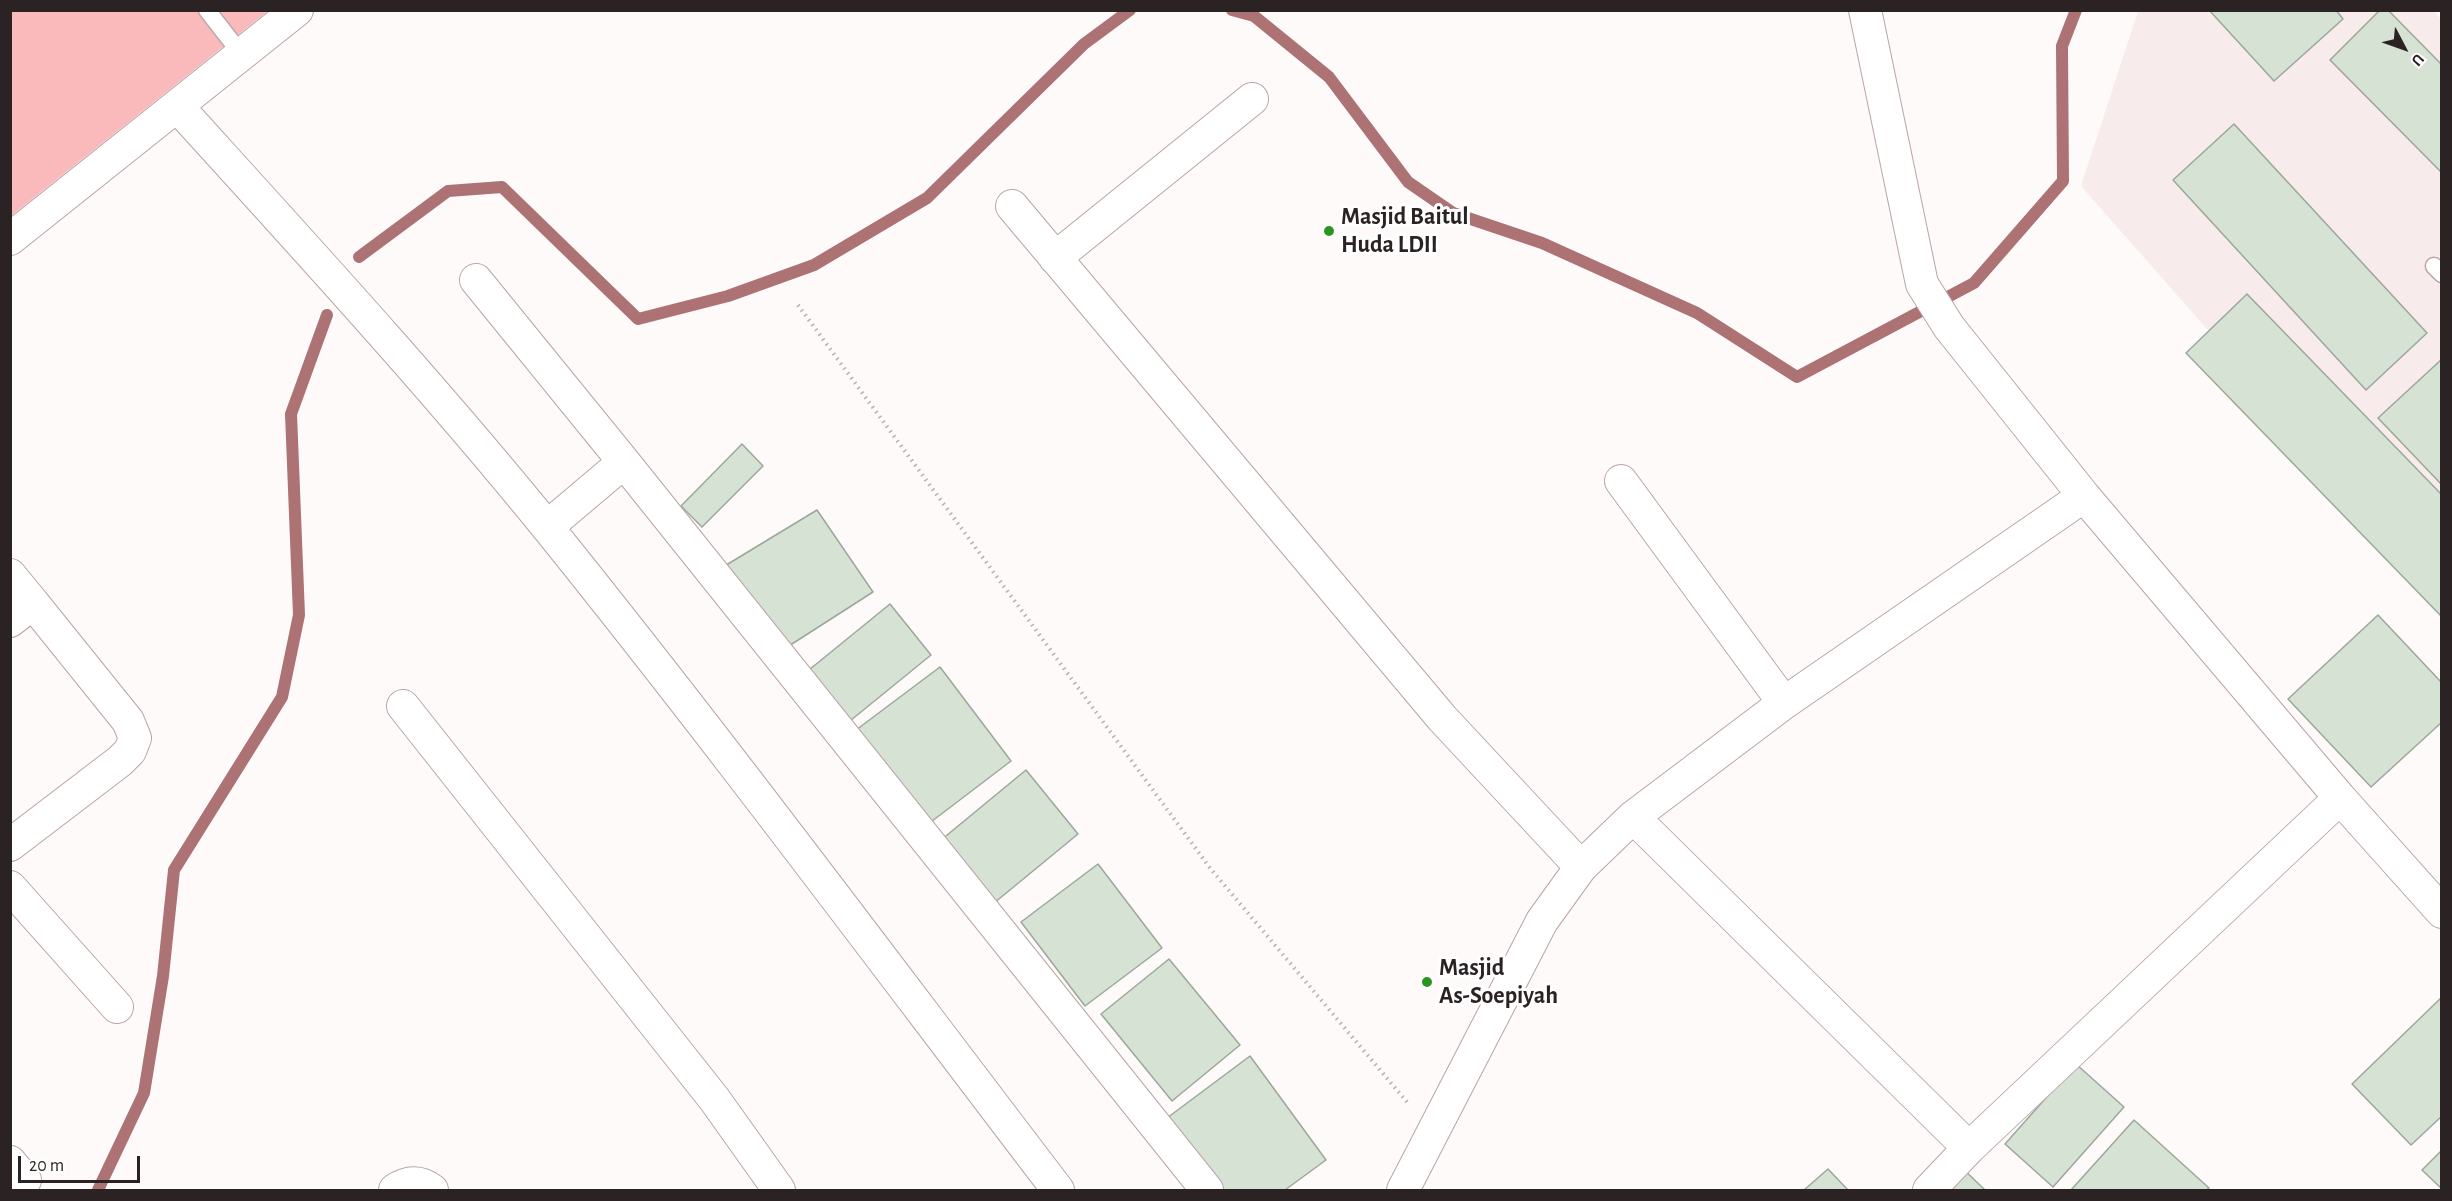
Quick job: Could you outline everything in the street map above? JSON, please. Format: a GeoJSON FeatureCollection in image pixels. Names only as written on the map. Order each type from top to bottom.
{"type":"FeatureCollection","features":[{"type":"Feature","properties":{"kind":"street"},"geometry":{"type":"LineString","coordinates":[[10,239],[297,10]]}},
{"type":"Feature","properties":{"kind":"street"},"geometry":{"type":"LineString","coordinates":[[1865,10],[1922,284],[1949,327],[2084,496],[2340,798],[2442,912]]}},
{"type":"Feature","properties":{"kind":"street"},"geometry":{"type":"LineString","coordinates":[[1055,258],[1252,99]]}},
{"type":"Feature","properties":{"kind":"street"},"geometry":{"type":"LineString","coordinates":[[177,106],[371,319],[547,527],[775,819],[1058,1191]]}},
{"type":"Feature","properties":{"kind":"street"},"geometry":{"type":"LineString","coordinates":[[1012,206],[1442,718],[1581,867]]}},
{"type":"Feature","properties":{"kind":"street"},"geometry":{"type":"LineString","coordinates":[[476,280],[1207,1191]]}},
{"type":"Feature","properties":{"kind":"street"},"geometry":{"type":"LineString","coordinates":[[547,527],[624,462]]}},
{"type":"Feature","properties":{"kind":"street"},"geometry":{"type":"LineString","coordinates":[[1621,481],[1784,703]]}},
{"type":"Feature","properties":{"kind":"street"},"geometry":{"type":"LineString","coordinates":[[1403,1191],[1542,921],[1581,867],[1634,817],[1784,703],[2084,496]]}},
{"type":"Feature","properties":{"kind":"street"},"geometry":{"type":"LineString","coordinates":[[10,575],[22,612],[128,721],[135,738],[129,751],[120,761],[10,845]]}},
{"type":"Feature","properties":{"kind":"street"},"geometry":{"type":"LineString","coordinates":[[403,706],[715,1101],[779,1191]]}},
{"type":"Feature","properties":{"kind":"street"},"geometry":{"type":"LineString","coordinates":[[1929,1191],[1969,1148],[2340,798]]}},
{"type":"Feature","properties":{"kind":"street"},"geometry":{"type":"LineString","coordinates":[[1634,817],[1969,1148]]}},
{"type":"Feature","properties":{"kind":"street"},"geometry":{"type":"LineString","coordinates":[[10,887],[117,1007]]}},
{"type":"Feature","properties":{"kind":"street"},"geometry":{"type":"LineString","coordinates":[[395,1191],[402,1185],[418,1182],[432,1191]]}},
{"type":"Feature","properties":{"kind":"lane"},"geometry":{"type":"LineString","coordinates":[[207,10],[242,55]]}},
{"type":"Feature","properties":{"kind":"path"},"geometry":{"type":"LineString","coordinates":[[798,305],[1210,868],[1433,1132]]}},
{"type":"Feature","properties":{"kind":"shaded area"},"geometry":{"type":"Polygon","coordinates":[[[2433,10],[2441,19],[2441,595],[2081,186],[2138,11],[2433,10]]]}},
{"type":"Feature","properties":{"kind":"shaded area"},"geometry":{"type":"Polygon","coordinates":[[[11,11],[268,11],[11,216],[11,11]]]}},
{"type":"Feature","properties":{"kind":"building"},"geometry":{"type":"Polygon","coordinates":[[[2209,10],[2336,10],[2343,19],[2274,81],[2209,10]]]}},
{"type":"Feature","properties":{"kind":"building"},"geometry":{"type":"Polygon","coordinates":[[[2380,10],[2388,10],[2442,65],[2442,173],[2330,60],[2380,10]]]}},
{"type":"Feature","properties":{"kind":"building"},"geometry":{"type":"Polygon","coordinates":[[[2234,124],[2427,333],[2366,390],[2173,180],[2234,124]]]}},
{"type":"Feature","properties":{"kind":"building"},"geometry":{"type":"Polygon","coordinates":[[[2247,294],[2442,495],[2442,617],[2186,353],[2247,294]]]}},
{"type":"Feature","properties":{"kind":"building"},"geometry":{"type":"Polygon","coordinates":[[[2442,359],[2442,485],[2378,418],[2442,359]]]}},
{"type":"Feature","properties":{"kind":"building"},"geometry":{"type":"Polygon","coordinates":[[[742,444],[763,466],[702,527],[681,506],[742,444]]]}},
{"type":"Feature","properties":{"kind":"building"},"geometry":{"type":"Polygon","coordinates":[[[817,510],[873,592],[781,651],[723,567],[817,510]]]}},
{"type":"Feature","properties":{"kind":"building"},"geometry":{"type":"Polygon","coordinates":[[[890,604],[931,655],[845,725],[804,674],[890,604]]]}},
{"type":"Feature","properties":{"kind":"building"},"geometry":{"type":"Polygon","coordinates":[[[2378,615],[2442,683],[2442,722],[2371,787],[2288,699],[2378,615]]]}},
{"type":"Feature","properties":{"kind":"building"},"geometry":{"type":"Polygon","coordinates":[[[940,667],[1011,761],[923,828],[852,733],[940,667]]]}},
{"type":"Feature","properties":{"kind":"building"},"geometry":{"type":"Polygon","coordinates":[[[1026,770],[1078,834],[988,908],[935,845],[1026,770]]]}},
{"type":"Feature","properties":{"kind":"building"},"geometry":{"type":"Polygon","coordinates":[[[1098,864],[1162,948],[1085,1006],[1021,922],[1098,864]]]}},
{"type":"Feature","properties":{"kind":"building"},"geometry":{"type":"Polygon","coordinates":[[[1169,959],[1240,1045],[1172,1101],[1101,1014],[1169,959]]]}},
{"type":"Feature","properties":{"kind":"building"},"geometry":{"type":"Polygon","coordinates":[[[2442,997],[2442,1116],[2411,1145],[2352,1084],[2442,997]]]}},
{"type":"Feature","properties":{"kind":"building"},"geometry":{"type":"Polygon","coordinates":[[[1250,1056],[1326,1160],[1285,1190],[1215,1190],[1163,1121],[1250,1056]]]}},
{"type":"Feature","properties":{"kind":"building"},"geometry":{"type":"Polygon","coordinates":[[[2076,1064],[2124,1107],[2053,1187],[2005,1144],[2076,1064]]]}},
{"type":"Feature","properties":{"kind":"building"},"geometry":{"type":"Polygon","coordinates":[[[2134,1120],[2209,1188],[2206,1190],[2071,1190],[2134,1120]]]}},
{"type":"Feature","properties":{"kind":"building"},"geometry":{"type":"Polygon","coordinates":[[[2442,1150],[2442,1189],[2422,1170],[2442,1150]]]}},
{"type":"Feature","properties":{"kind":"building"},"geometry":{"type":"Polygon","coordinates":[[[1958,1164],[1985,1190],[1933,1190],[1958,1164]]]}},
{"type":"Feature","properties":{"kind":"building"},"geometry":{"type":"Polygon","coordinates":[[[1828,1169],[1848,1190],[1804,1190],[1828,1169]]]}},
{"type":"Feature","properties":{"kind":"waterway"},"geometry":{"type":"LineString","coordinates":[[359,257],[448,191],[502,187],[638,319],[728,296],[814,265],[927,198],[1084,44],[1130,10]]}},
{"type":"Feature","properties":{"kind":"waterway"},"geometry":{"type":"LineString","coordinates":[[1232,10],[1254,16],[1329,77],[1408,182],[1453,213],[1542,243],[1697,313],[1797,377],[1974,283],[2063,181],[2062,46],[2076,10]]}},
{"type":"Feature","properties":{"kind":"waterway"},"geometry":{"type":"LineString","coordinates":[[98,1190],[144,1093],[163,976],[174,870],[282,697],[299,615],[291,414],[327,315]]}},
{"type":"Feature","properties":{"kind":"place","name":"Masjid Baitul Huda LDII"},"geometry":{"type":"Point","coordinates":[1329,231]}},
{"type":"Feature","properties":{"kind":"place","name":"Masjid As-Soepiyah"},"geometry":{"type":"Point","coordinates":[1427,982]}}]}
